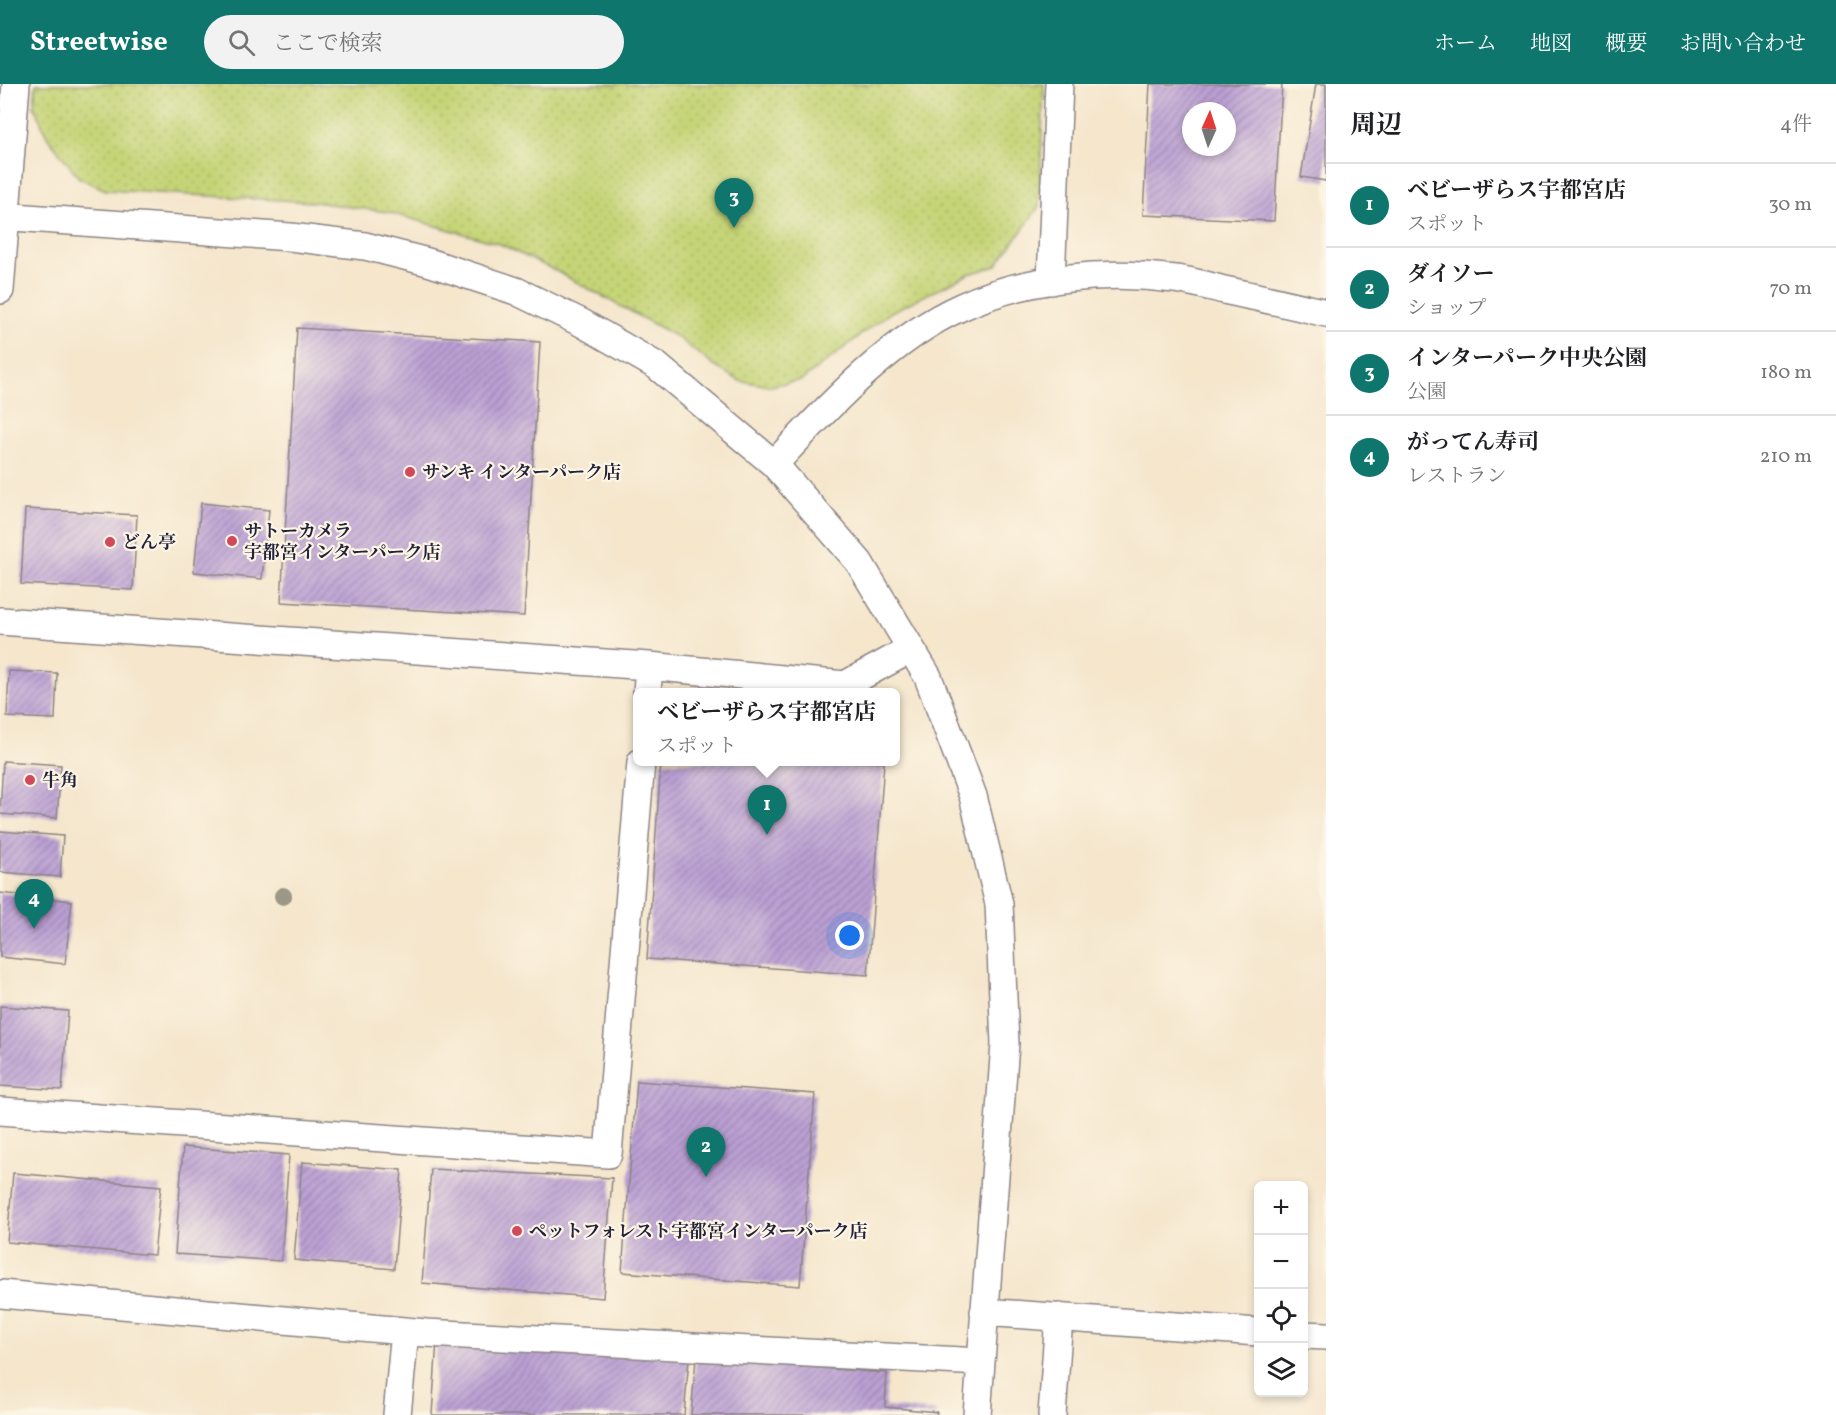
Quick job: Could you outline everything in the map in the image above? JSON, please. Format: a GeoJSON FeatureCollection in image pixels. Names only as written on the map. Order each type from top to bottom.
{"type":"FeatureCollection","features":[{"type":"Feature","properties":{"kind":"street"},"geometry":{"type":"LineString","coordinates":[[0,290],[3,216],[16,84]]}},
{"type":"Feature","properties":{"kind":"street"},"geometry":{"type":"LineString","coordinates":[[1051,281],[1059,84]]}},
{"type":"Feature","properties":{"kind":"street"},"geometry":{"type":"LineString","coordinates":[[3,216],[290,237],[365,246],[428,262],[516,291],[582,323],[657,366],[774,464],[859,562],[928,678],[973,796],[999,904],[1005,1044],[977,1415]]}},
{"type":"Feature","properties":{"kind":"street"},"geometry":{"type":"LineString","coordinates":[[774,464],[828,408],[873,366],[922,329],[961,307],[999,293],[1051,281],[1111,275],[1176,279],[1326,313]]}},
{"type":"Feature","properties":{"kind":"street"},"geometry":{"type":"LineString","coordinates":[[0,621],[649,666],[845,685],[911,649]]}},
{"type":"Feature","properties":{"kind":"street"},"geometry":{"type":"LineString","coordinates":[[647,688],[649,666]]}},
{"type":"Feature","properties":{"kind":"street"},"geometry":{"type":"LineString","coordinates":[[0,1111],[608,1154],[641,766]]}},
{"type":"Feature","properties":{"kind":"street"},"geometry":{"type":"LineString","coordinates":[[1,1294],[405,1331],[981,1362]]}},
{"type":"Feature","properties":{"kind":"street"},"geometry":{"type":"LineString","coordinates":[[984,1312],[1254,1332]]}},
{"type":"Feature","properties":{"kind":"street"},"geometry":{"type":"LineString","coordinates":[[1052,1415],[1059,1317]]}},
{"type":"Feature","properties":{"kind":"street"},"geometry":{"type":"LineString","coordinates":[[397,1415],[405,1331]]}},
{"type":"Feature","properties":{"kind":"street"},"geometry":{"type":"LineString","coordinates":[[1308,1335],[1326,1336]]}},
{"type":"Feature","properties":{"kind":"green space"},"geometry":{"type":"Polygon","coordinates":[[[36,84],[1044,84],[1039,207],[996,266],[969,274],[891,312],[802,380],[770,386],[740,381],[714,366],[677,337],[556,271],[500,244],[387,212],[314,202],[106,190],[79,178],[47,136],[34,106],[36,84]]]}},
{"type":"Feature","properties":{"kind":"building"},"geometry":{"type":"Polygon","coordinates":[[[1150,84],[1282,84],[1274,221],[1143,215],[1150,84]]]}},
{"type":"Feature","properties":{"kind":"building"},"geometry":{"type":"Polygon","coordinates":[[[1316,84],[1326,84],[1326,181],[1301,177],[1316,84]]]}},
{"type":"Feature","properties":{"kind":"building","name":"サンキ インターパーク店"},"geometry":{"type":"Polygon","coordinates":[[[297,328],[540,342],[524,616],[281,602],[297,328]]]}},
{"type":"Feature","properties":{"kind":"building","name":"サトーカメラ 宇都宮インターパーク店"},"geometry":{"type":"Polygon","coordinates":[[[201,503],[269,510],[262,579],[194,572],[201,503]]]}},
{"type":"Feature","properties":{"kind":"building"},"geometry":{"type":"Polygon","coordinates":[[[25,509],[137,515],[133,590],[21,584],[25,509]]]}},
{"type":"Feature","properties":{"kind":"building"},"geometry":{"type":"Polygon","coordinates":[[[9,671],[57,673],[55,719],[7,717],[9,671]]]}},
{"type":"Feature","properties":{"kind":"building","name":"牛角"},"geometry":{"type":"Polygon","coordinates":[[[3,761],[61,765],[57,818],[0,814],[3,761]]]}},
{"type":"Feature","properties":{"kind":"building"},"geometry":{"type":"Polygon","coordinates":[[[661,766],[884,766],[868,975],[647,959],[661,766]]]}},
{"type":"Feature","properties":{"kind":"building"},"geometry":{"type":"Polygon","coordinates":[[[0,831],[63,836],[60,877],[0,872],[0,831]]]}},
{"type":"Feature","properties":{"kind":"building"},"geometry":{"type":"Polygon","coordinates":[[[0,893],[72,901],[65,964],[0,957],[0,893]]]}},
{"type":"Feature","properties":{"kind":"building"},"geometry":{"type":"Polygon","coordinates":[[[0,1006],[68,1011],[62,1090],[0,1086],[0,1006]]]}},
{"type":"Feature","properties":{"kind":"building"},"geometry":{"type":"Polygon","coordinates":[[[637,1081],[815,1094],[800,1286],[622,1272],[637,1081]]]}},
{"type":"Feature","properties":{"kind":"building"},"geometry":{"type":"Polygon","coordinates":[[[183,1147],[289,1155],[281,1261],[175,1254],[183,1147]]]}},
{"type":"Feature","properties":{"kind":"building"},"geometry":{"type":"Polygon","coordinates":[[[302,1162],[402,1170],[394,1269],[294,1260],[302,1162]]]}},
{"type":"Feature","properties":{"kind":"building","name":"ペットフォレスト宇都宮インターパーク店"},"geometry":{"type":"Polygon","coordinates":[[[431,1169],[612,1178],[603,1298],[422,1283],[431,1169]]]}},
{"type":"Feature","properties":{"kind":"building"},"geometry":{"type":"Polygon","coordinates":[[[13,1173],[161,1186],[154,1255],[7,1242],[13,1173]]]}},
{"type":"Feature","properties":{"kind":"building"},"geometry":{"type":"Polygon","coordinates":[[[437,1340],[689,1359],[684,1415],[432,1415],[437,1340]]]}},
{"type":"Feature","properties":{"kind":"building"},"geometry":{"type":"Polygon","coordinates":[[[696,1359],[887,1373],[885,1407],[937,1412],[936,1415],[691,1415],[696,1359]]]}},
{"type":"Feature","properties":{"kind":"place","name":"インターパーク中央公園"},"geometry":{"type":"Point","coordinates":[734,228]}},
{"type":"Feature","properties":{"kind":"place","name":"サンキ インターパーク店"},"geometry":{"type":"Point","coordinates":[410,472]}},
{"type":"Feature","properties":{"kind":"place","name":"サトーカメラ 宇都宮インターパーク店"},"geometry":{"type":"Point","coordinates":[232,541]}},
{"type":"Feature","properties":{"kind":"place","name":"どん亭"},"geometry":{"type":"Point","coordinates":[110,542]}},
{"type":"Feature","properties":{"kind":"place","name":"牛角"},"geometry":{"type":"Point","coordinates":[30,780]}},
{"type":"Feature","properties":{"kind":"place","name":"ベビーザらス宇都宮店"},"geometry":{"type":"Point","coordinates":[767,835]}},
{"type":"Feature","properties":{"kind":"place","name":"がってん寿司"},"geometry":{"type":"Point","coordinates":[34,929]}},
{"type":"Feature","properties":{"kind":"place","name":"ダイソー"},"geometry":{"type":"Point","coordinates":[706,1177]}},
{"type":"Feature","properties":{"kind":"place","name":"ペットフォレスト宇都宮インターパーク店"},"geometry":{"type":"Point","coordinates":[517,1231]}}]}
